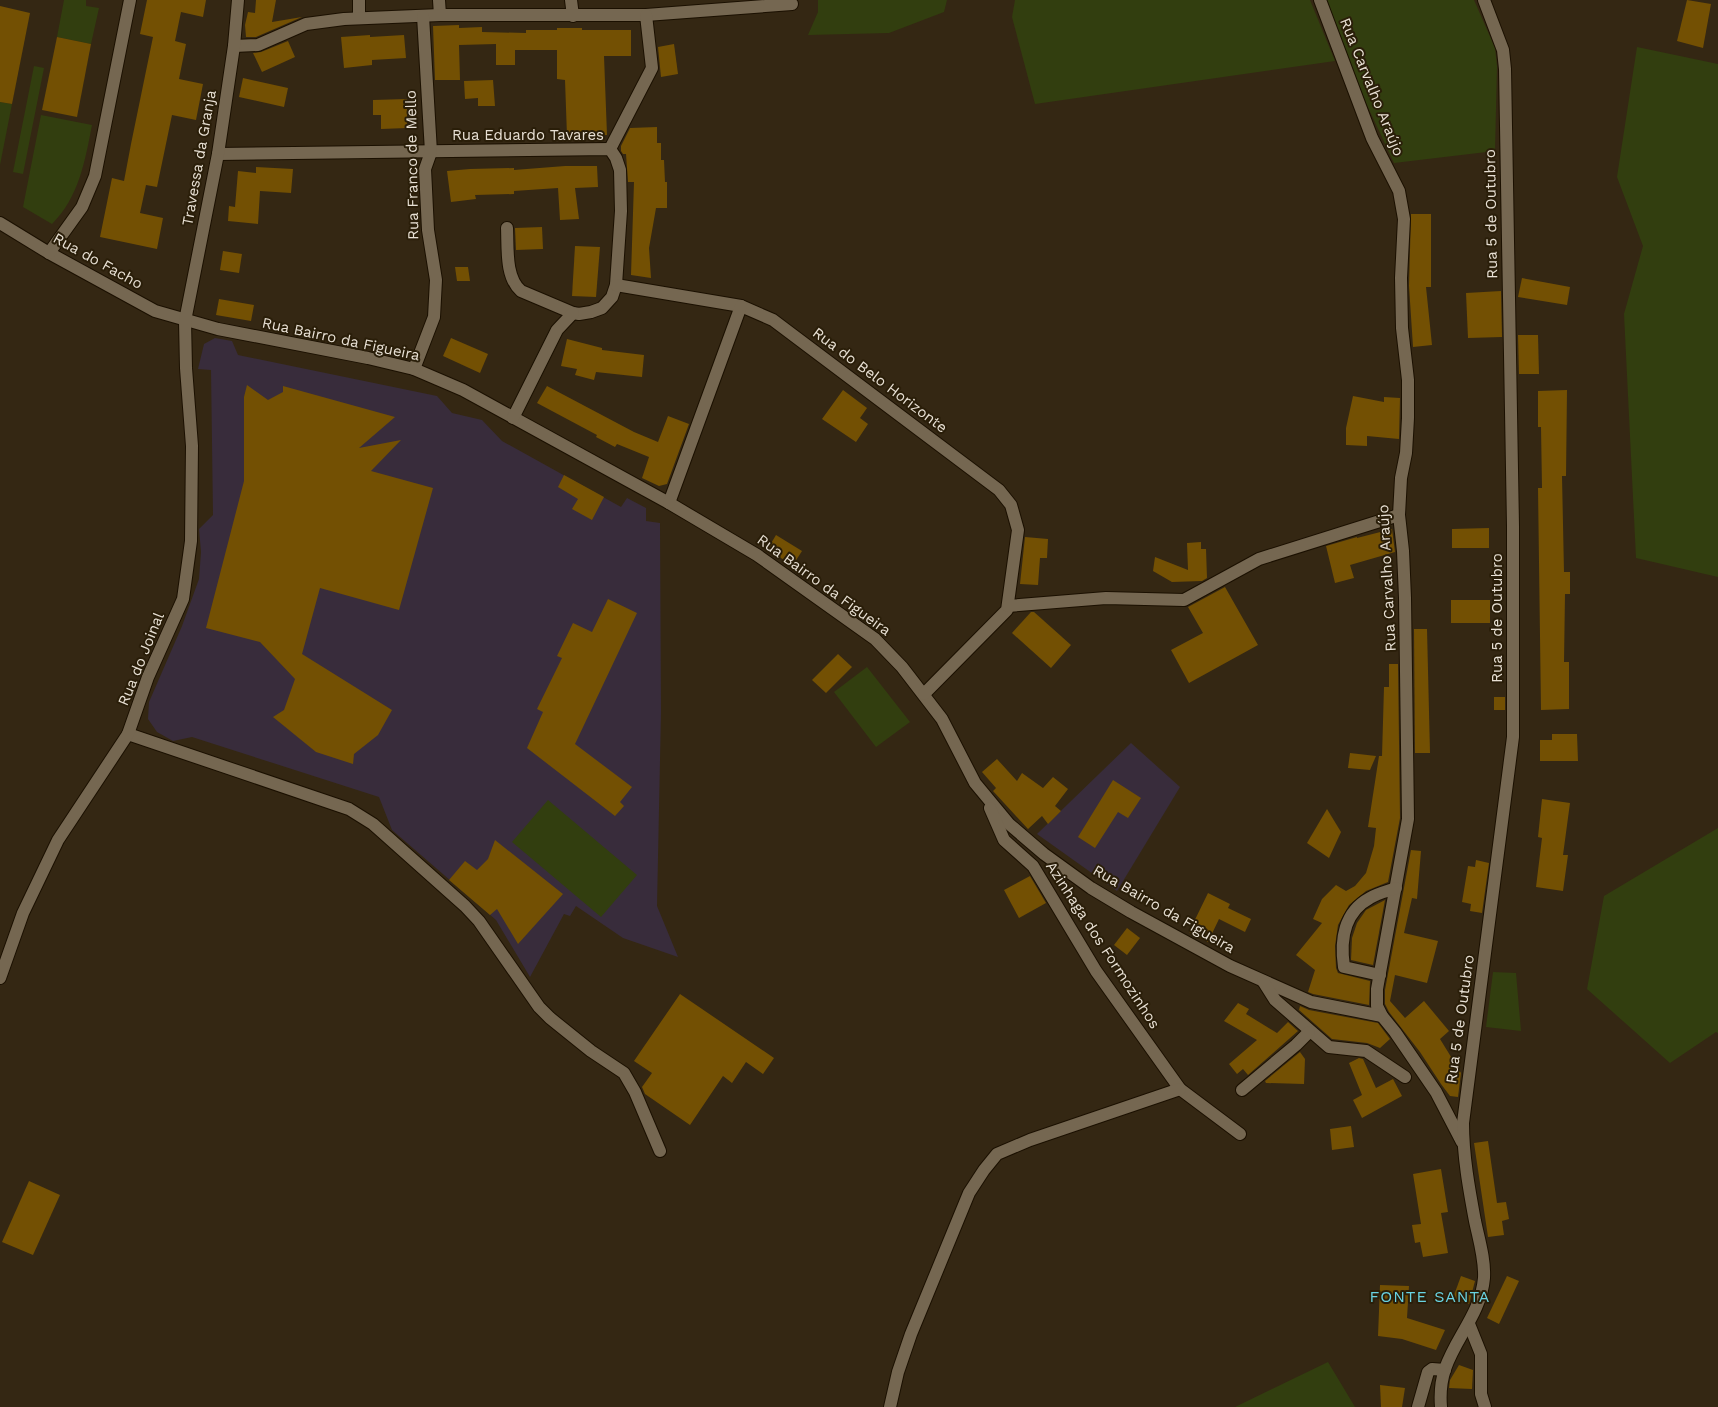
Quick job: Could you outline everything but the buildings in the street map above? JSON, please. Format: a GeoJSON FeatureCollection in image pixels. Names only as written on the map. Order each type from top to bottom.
{"type":"FeatureCollection","features":[{"type":"Feature","properties":{"kind":"street"},"geometry":{"type":"LineString","coordinates":[[49,252],[82,207],[95,176],[130,0]]}},
{"type":"Feature","properties":{"kind":"street","name":"Travessa da Granja"},"geometry":{"type":"LineString","coordinates":[[184,321],[218,154],[234,46],[238,0]]}},
{"type":"Feature","properties":{"kind":"street"},"geometry":{"type":"LineString","coordinates":[[359,0],[359,18]]}},
{"type":"Feature","properties":{"kind":"street"},"geometry":{"type":"LineString","coordinates":[[439,0],[440,15]]}},
{"type":"Feature","properties":{"kind":"street"},"geometry":{"type":"LineString","coordinates":[[572,0],[573,16]]}},
{"type":"Feature","properties":{"kind":"street","name":"Rua Carvalho Araújo"},"geometry":{"type":"LineString","coordinates":[[1320,0],[1372,138],[1399,191],[1404,219],[1401,278],[1402,328],[1408,380],[1408,418],[1406,453],[1401,478],[1398,515],[1403,551],[1405,598],[1409,790],[1408,818],[1380,975],[1377,1006],[1382,1016],[1436,1092],[1463,1144]]}},
{"type":"Feature","properties":{"kind":"street","name":"Rua 5 de Outubro"},"geometry":{"type":"LineString","coordinates":[[1441,1407],[1440,1395],[1445,1370],[1469,1324],[1480,1298],[1484,1279],[1484,1263],[1469,1188],[1463,1144],[1463,1123],[1511,758],[1514,711],[1513,526],[1505,70],[1503,50],[1484,0]]}},
{"type":"Feature","properties":{"kind":"street"},"geometry":{"type":"LineString","coordinates":[[234,46],[258,45],[306,24],[359,18],[440,15],[646,15],[785,6]]}},
{"type":"Feature","properties":{"kind":"street"},"geometry":{"type":"LineString","coordinates":[[610,149],[652,68],[646,15]]}},
{"type":"Feature","properties":{"kind":"street","name":"Rua Franco de Mello"},"geometry":{"type":"LineString","coordinates":[[414,369],[434,317],[436,280],[428,230],[425,169],[431,152],[423,16]]}},
{"type":"Feature","properties":{"kind":"street","name":"Rua Eduardo Tavares"},"geometry":{"type":"LineString","coordinates":[[218,154],[610,149],[616,158],[620,170],[621,211],[616,285],[612,297],[602,308],[586,313],[573,313]]}},
{"type":"Feature","properties":{"kind":"street","name":"Rua do Facho"},"geometry":{"type":"LineString","coordinates":[[0,223],[155,311],[184,321]]}},
{"type":"Feature","properties":{"kind":"street"},"geometry":{"type":"LineString","coordinates":[[507,228],[511,276],[516,286],[529,295],[573,313],[557,330],[513,418]]}},
{"type":"Feature","properties":{"kind":"street","name":"Rua do Belo Horizonte"},"geometry":{"type":"LineString","coordinates":[[616,285],[741,306],[778,323],[999,490],[1007,499],[1014,512],[1018,530],[1008,606]]}},
{"type":"Feature","properties":{"kind":"street"},"geometry":{"type":"LineString","coordinates":[[669,503],[741,306]]}},
{"type":"Feature","properties":{"kind":"street","name":"Rua Bairro da Figueira"},"geometry":{"type":"LineString","coordinates":[[184,321],[414,369],[463,390],[669,503],[757,555],[876,639],[902,667],[942,719],[975,783],[1009,824],[1044,854],[1091,888],[1185,942],[1310,1002],[1382,1016]]}},
{"type":"Feature","properties":{"kind":"street","name":"Rua do Joinal"},"geometry":{"type":"LineString","coordinates":[[0,978],[23,913],[58,840],[128,734],[148,677],[183,599],[191,542],[192,446],[184,321]]}},
{"type":"Feature","properties":{"kind":"street"},"geometry":{"type":"LineString","coordinates":[[924,694],[1004,615],[1008,606],[1106,598],[1184,600],[1259,559],[1398,515]]}},
{"type":"Feature","properties":{"kind":"street"},"geometry":{"type":"LineString","coordinates":[[128,734],[348,809],[373,824],[465,906],[479,921],[538,1007],[591,1051],[624,1073],[660,1151]]}},
{"type":"Feature","properties":{"kind":"street","name":"Azinhaga dos Formozinhos"},"geometry":{"type":"LineString","coordinates":[[984,795],[1004,840],[1033,866],[1096,970],[1180,1090],[1240,1134]]}},
{"type":"Feature","properties":{"kind":"street"},"geometry":{"type":"LineString","coordinates":[[1380,975],[1344,967],[1342,940],[1352,912],[1371,897],[1396,888]]}},
{"type":"Feature","properties":{"kind":"street"},"geometry":{"type":"LineString","coordinates":[[1263,981],[1274,1000],[1309,1032],[1329,1047],[1366,1051],[1405,1077]]}},
{"type":"Feature","properties":{"kind":"street"},"geometry":{"type":"LineString","coordinates":[[1242,1090],[1309,1032]]}},
{"type":"Feature","properties":{"kind":"street"},"geometry":{"type":"LineString","coordinates":[[890,1407],[898,1372],[911,1334],[969,1194],[997,1154],[1022,1142],[1180,1090]]}},
{"type":"Feature","properties":{"kind":"street"},"geometry":{"type":"LineString","coordinates":[[1469,1324],[1480,1354],[1481,1394],[1485,1407]]}},
{"type":"Feature","properties":{"kind":"street"},"geometry":{"type":"LineString","coordinates":[[1418,1407],[1428,1372],[1432,1369],[1445,1370]]}},
{"type":"Feature","properties":{"kind":"shaded area"},"geometry":{"type":"Polygon","coordinates":[[[215,338],[232,341],[238,355],[437,396],[452,413],[482,420],[502,441],[621,507],[627,498],[646,508],[646,521],[660,523],[661,712],[657,906],[678,957],[623,938],[576,906],[570,916],[564,914],[530,977],[496,920],[392,830],[379,797],[192,737],[173,741],[157,732],[148,719],[149,702],[182,626],[199,579],[201,552],[199,529],[213,515],[211,370],[198,369],[204,344],[215,338]]]}},
{"type":"Feature","properties":{"kind":"shaded area"},"geometry":{"type":"Polygon","coordinates":[[[1131,743],[1180,787],[1117,891],[1037,834],[1131,743]]]}},
{"type":"Feature","properties":{"kind":"green space"},"geometry":{"type":"Polygon","coordinates":[[[64,0],[86,0],[86,6],[99,8],[91,44],[57,37],[64,0]]]}},
{"type":"Feature","properties":{"kind":"green space"},"geometry":{"type":"Polygon","coordinates":[[[818,0],[947,0],[944,12],[889,33],[808,35],[818,12],[818,0]]]}},
{"type":"Feature","properties":{"kind":"green space"},"geometry":{"type":"Polygon","coordinates":[[[1015,0],[1310,0],[1335,61],[1035,104],[1012,17],[1015,0]]]}},
{"type":"Feature","properties":{"kind":"green space"},"geometry":{"type":"Polygon","coordinates":[[[1326,0],[1474,0],[1495,48],[1497,66],[1495,151],[1394,163],[1366,103],[1326,0]]]}},
{"type":"Feature","properties":{"kind":"green space"},"geometry":{"type":"Polygon","coordinates":[[[1637,47],[1718,64],[1718,577],[1636,558],[1624,314],[1643,246],[1617,177],[1637,47]]]}},
{"type":"Feature","properties":{"kind":"green space"},"geometry":{"type":"Polygon","coordinates":[[[34,66],[44,68],[23,174],[13,172],[34,66]]]}},
{"type":"Feature","properties":{"kind":"green space"},"geometry":{"type":"Polygon","coordinates":[[[0,102],[12,104],[0,165],[0,102]]]}},
{"type":"Feature","properties":{"kind":"green space"},"geometry":{"type":"Polygon","coordinates":[[[41,115],[92,125],[80,178],[69,202],[52,224],[23,207],[41,115]]]}},
{"type":"Feature","properties":{"kind":"green space"},"geometry":{"type":"Polygon","coordinates":[[[867,667],[910,722],[876,747],[834,692],[867,667]]]}},
{"type":"Feature","properties":{"kind":"green space"},"geometry":{"type":"Polygon","coordinates":[[[548,800],[637,875],[601,917],[512,842],[548,800]]]}},
{"type":"Feature","properties":{"kind":"green space"},"geometry":{"type":"Polygon","coordinates":[[[1718,828],[1718,1033],[1716,1032],[1670,1063],[1587,989],[1604,896],[1718,828]]]}},
{"type":"Feature","properties":{"kind":"green space"},"geometry":{"type":"Polygon","coordinates":[[[1493,972],[1516,973],[1521,1031],[1486,1027],[1493,972]]]}},
{"type":"Feature","properties":{"kind":"green space"},"geometry":{"type":"Polygon","coordinates":[[[1328,1362],[1355,1407],[1235,1407],[1328,1362]]]}},
{"type":"Feature","properties":{"kind":"district","name":"FONTE SANTA"},"geometry":{"type":"Point","coordinates":[1430,1296]}}]}
